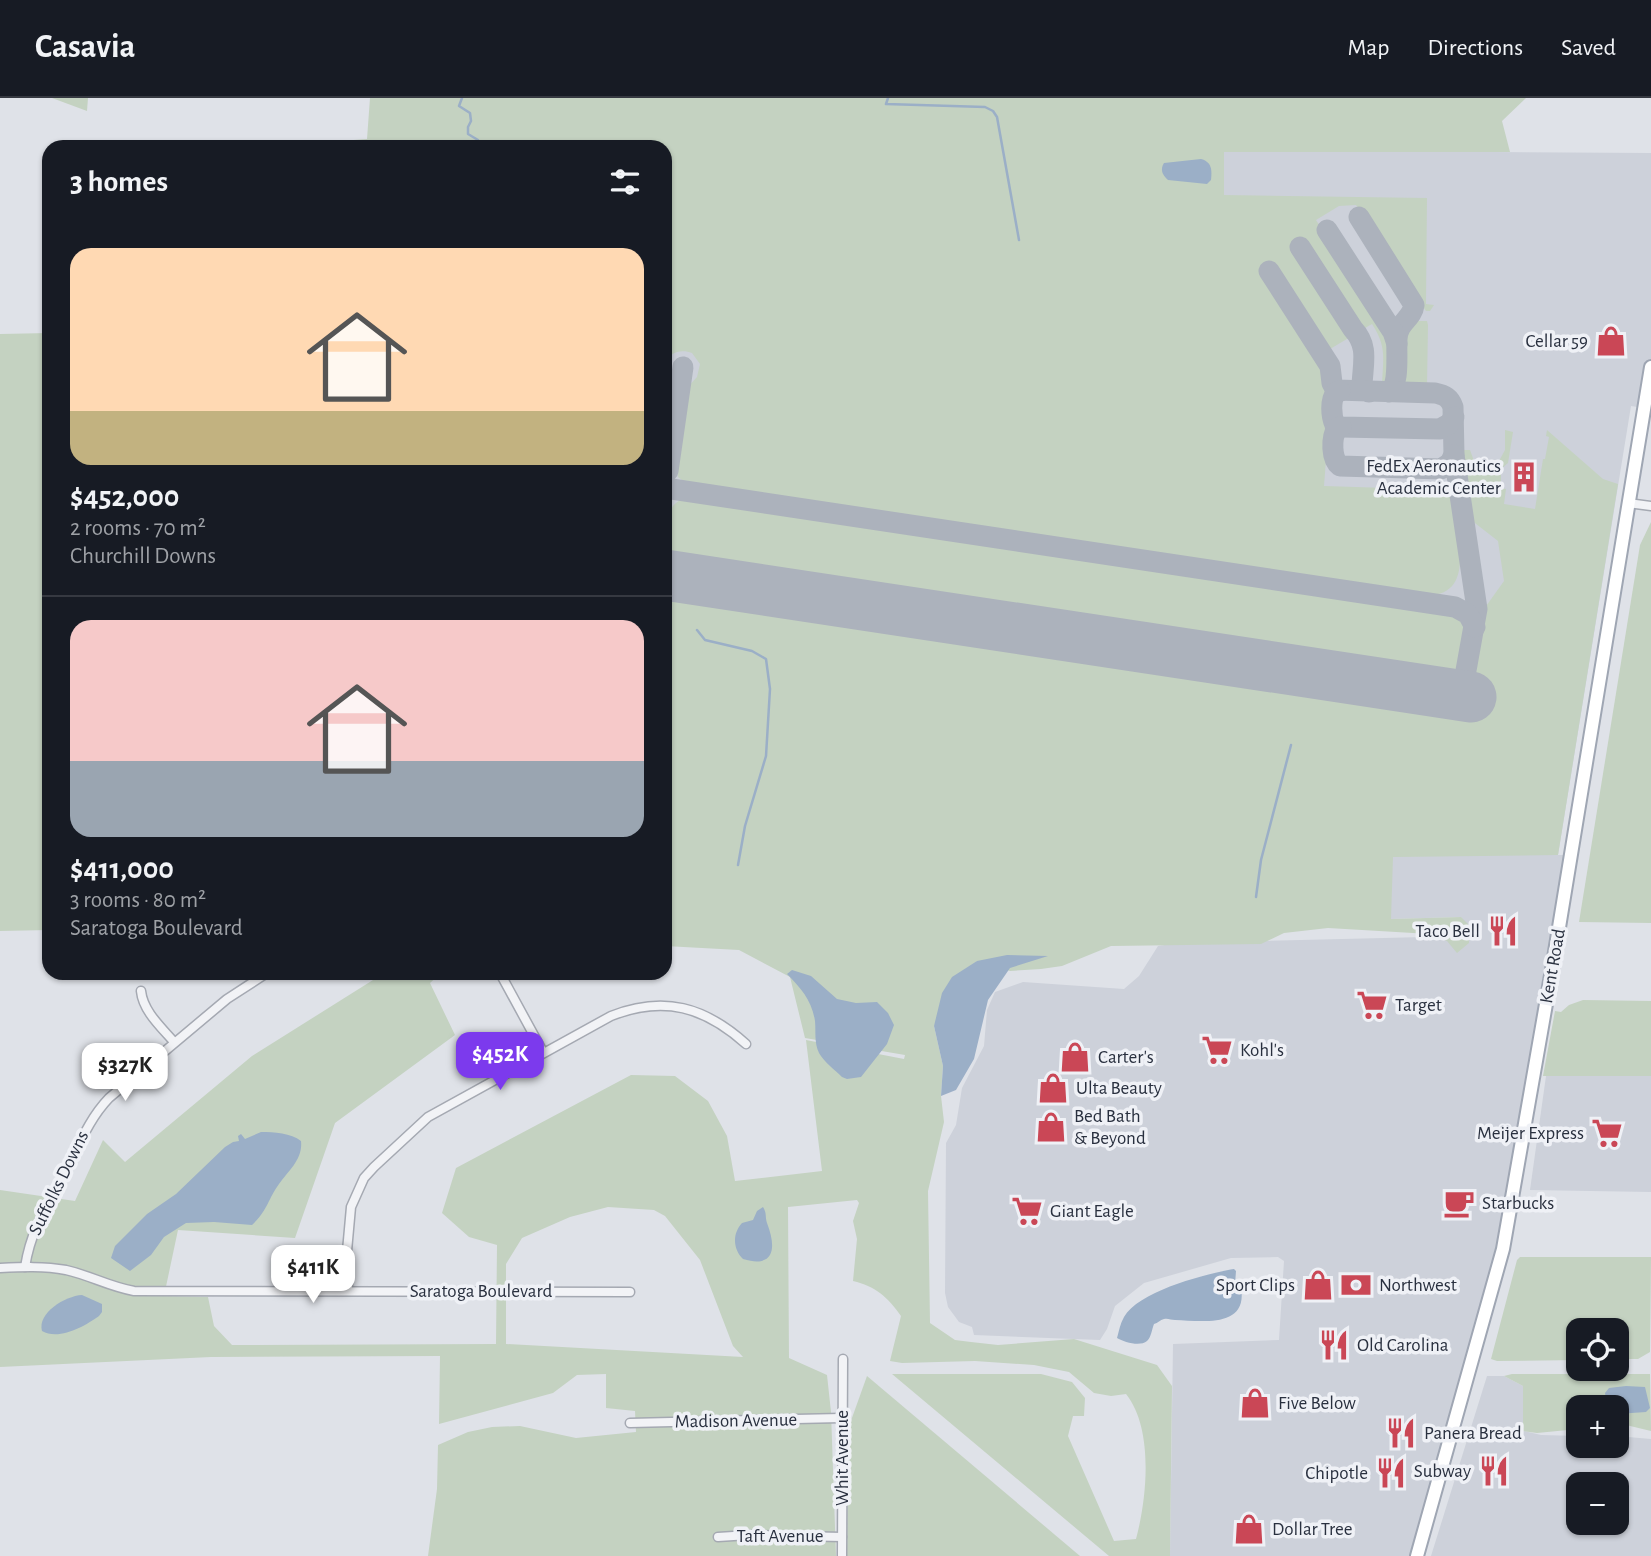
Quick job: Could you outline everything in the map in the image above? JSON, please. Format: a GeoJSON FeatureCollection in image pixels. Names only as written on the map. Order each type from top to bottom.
{"type":"FeatureCollection","features":[{"type":"Feature","properties":{"kind":"main road","name":"Kent Road"},"geometry":{"type":"LineString","coordinates":[[1417,1556],[1503,1249],[1552,973],[1650,373]]}},
{"type":"Feature","properties":{"kind":"street"},"geometry":{"type":"LineString","coordinates":[[1628,503],[1651,506]]}},
{"type":"Feature","properties":{"kind":"street","name":"Suffolks Downs"},"geometry":{"type":"LineString","coordinates":[[25,1267],[34,1228],[93,1116],[109,1098],[174,1042],[227,999],[256,980]]}},
{"type":"Feature","properties":{"kind":"street"},"geometry":{"type":"LineString","coordinates":[[504,980],[543,1052]]}},
{"type":"Feature","properties":{"kind":"street"},"geometry":{"type":"LineString","coordinates":[[141,991],[142,1001],[174,1042]]}},
{"type":"Feature","properties":{"kind":"street"},"geometry":{"type":"LineString","coordinates":[[348,1290],[348,1222],[355,1195],[364,1178],[428,1117],[611,1016],[651,1005],[673,1006],[702,1013],[718,1021],[746,1044]]}},
{"type":"Feature","properties":{"kind":"street","name":"Saratoga Boulevard"},"geometry":{"type":"LineString","coordinates":[[0,1268],[65,1270],[112,1287],[134,1291],[630,1292]]}},
{"type":"Feature","properties":{"kind":"street","name":"Whit Avenue"},"geometry":{"type":"LineString","coordinates":[[842,1556],[843,1359]]}},
{"type":"Feature","properties":{"kind":"street","name":"Madison Avenue"},"geometry":{"type":"LineString","coordinates":[[630,1423],[841,1418]]}},
{"type":"Feature","properties":{"kind":"street","name":"Taft Avenue"},"geometry":{"type":"LineString","coordinates":[[718,1537],[842,1537]]}},
{"type":"Feature","properties":{"kind":"shaded area"},"geometry":{"type":"Polygon","coordinates":[[[1224,152],[1651,153],[1651,367],[1644,408],[1631,406],[1558,855],[1569,855],[1545,1000],[1492,1274],[1415,1556],[1170,1556],[1173,1344],[1279,1340],[1284,1261],[1278,1257],[1231,1258],[1144,1283],[1115,1306],[1100,1340],[974,1335],[972,1327],[959,1322],[948,1307],[945,1293],[946,1143],[956,1125],[962,1088],[984,1046],[987,1010],[995,992],[1023,982],[1124,989],[1139,976],[1158,946],[1177,943],[1466,936],[1461,917],[1390,919],[672,901],[672,303],[1224,152]]]}},
{"type":"Feature","properties":{"kind":"shaded area"},"geometry":{"type":"Polygon","coordinates":[[[1546,1076],[1651,1076],[1651,1192],[1530,1190],[1546,1076]]]}},
{"type":"Feature","properties":{"kind":"shaded area"},"geometry":{"type":"Polygon","coordinates":[[[1487,1376],[1504,1376],[1523,1386],[1524,1431],[1566,1436],[1566,1458],[1629,1458],[1629,1437],[1651,1439],[1651,1556],[1431,1556],[1487,1376]]]}},
{"type":"Feature","properties":{"kind":"green space"},"geometry":{"type":"Polygon","coordinates":[[[52,98],[88,98],[87,111],[52,98]]]}},
{"type":"Feature","properties":{"kind":"green space"},"geometry":{"type":"Polygon","coordinates":[[[370,98],[1526,98],[1502,121],[1510,152],[1224,152],[1224,195],[1427,198],[1426,304],[1434,305],[1430,311],[1426,311],[1421,304],[1356,205],[1339,206],[1316,220],[1389,335],[1391,347],[1388,385],[1382,385],[1382,346],[1377,332],[1372,324],[1358,332],[1303,245],[1297,249],[1352,336],[1325,352],[1270,267],[1264,271],[1324,365],[1327,447],[1324,486],[1451,490],[1460,551],[1458,574],[1447,590],[1422,595],[687,484],[678,477],[676,465],[686,389],[697,377],[700,364],[692,353],[678,352],[672,355],[672,140],[354,140],[367,139],[370,98]]]}},
{"type":"Feature","properties":{"kind":"green space"},"geometry":{"type":"Polygon","coordinates":[[[1417,321],[1427,321],[1428,325],[1427,386],[1405,385],[1402,381],[1405,329],[1417,321]]]}},
{"type":"Feature","properties":{"kind":"green space"},"geometry":{"type":"Polygon","coordinates":[[[42,333],[42,930],[0,931],[0,334],[42,333]]]}},
{"type":"Feature","properties":{"kind":"green space"},"geometry":{"type":"Polygon","coordinates":[[[1505,430],[1513,432],[1508,463],[1501,469],[1501,488],[1506,489],[1504,504],[1535,509],[1549,437],[1546,436],[1547,430],[1603,479],[1618,484],[1558,855],[1393,857],[1391,919],[1461,917],[1469,925],[1469,943],[1457,953],[1447,941],[1430,934],[1328,928],[1284,933],[1261,944],[1111,946],[1062,966],[1041,969],[1010,971],[977,961],[934,1026],[943,1066],[941,1096],[944,1122],[928,1191],[930,1323],[955,1340],[998,1345],[1074,1339],[1157,1365],[1172,1386],[1170,1556],[1109,1556],[892,1374],[1041,1374],[1072,1382],[1085,1398],[1084,1416],[1073,1416],[1068,1436],[1114,1541],[1136,1539],[1143,1504],[1146,1464],[1141,1426],[1126,1394],[1111,1396],[1094,1393],[1069,1372],[1034,1365],[975,1361],[890,1361],[901,1316],[880,1293],[853,1281],[857,1239],[853,1221],[859,1203],[857,1200],[788,1207],[789,1358],[827,1375],[831,1412],[836,1556],[428,1556],[437,1489],[438,1445],[468,1432],[492,1427],[520,1426],[576,1438],[636,1432],[635,1411],[606,1408],[606,1374],[577,1375],[553,1393],[439,1424],[440,1356],[211,1357],[0,1367],[0,1190],[75,1201],[103,1140],[125,1162],[252,1056],[374,980],[433,980],[430,983],[455,1035],[335,1123],[295,1238],[178,1230],[164,1296],[208,1297],[214,1326],[232,1345],[496,1344],[497,1245],[469,1237],[442,1213],[456,1168],[631,1075],[675,1076],[708,1101],[727,1136],[735,1181],[822,1171],[806,1040],[904,1059],[905,1055],[805,1038],[790,977],[739,950],[672,946],[672,586],[1469,707],[1484,609],[1504,581],[1498,541],[1471,520],[1461,450],[1470,450],[1474,461],[1487,464],[1499,461],[1505,450],[1505,430]],[[608,1207],[570,1217],[522,1238],[506,1264],[506,1344],[743,1357],[733,1346],[700,1260],[665,1216],[654,1210],[608,1207]]]}},
{"type":"Feature","properties":{"kind":"green space"},"geometry":{"type":"Polygon","coordinates":[[[686,498],[1451,613],[1465,622],[1463,657],[1457,675],[1444,680],[674,565],[672,508],[678,501],[686,498]]]}},
{"type":"Feature","properties":{"kind":"green space"},"geometry":{"type":"Polygon","coordinates":[[[1651,522],[1651,923],[1579,922],[1640,545],[1651,522]]]}},
{"type":"Feature","properties":{"kind":"green space"},"geometry":{"type":"Polygon","coordinates":[[[1583,1000],[1651,1001],[1651,1076],[1543,1076],[1555,1011],[1561,1012],[1569,1005],[1583,1000]]]}},
{"type":"Feature","properties":{"kind":"green space"},"geometry":{"type":"Polygon","coordinates":[[[1520,1257],[1651,1257],[1650,1352],[1638,1359],[1629,1359],[1629,1318],[1566,1318],[1566,1360],[1491,1359],[1520,1257]]]}},
{"type":"Feature","properties":{"kind":"green space"},"geometry":{"type":"Polygon","coordinates":[[[1566,1374],[1566,1381],[1629,1381],[1629,1374],[1650,1374],[1651,1431],[1629,1426],[1629,1395],[1566,1395],[1566,1430],[1537,1433],[1523,1431],[1523,1386],[1504,1376],[1566,1374]]]}},
{"type":"Feature","properties":{"kind":"green space"},"geometry":{"type":"Polygon","coordinates":[[[867,1376],[1080,1556],[847,1556],[848,1429],[867,1376]]]}},
{"type":"Feature","properties":{"kind":"water"},"geometry":{"type":"Polygon","coordinates":[[[1201,159],[1210,167],[1211,180],[1207,184],[1168,180],[1162,172],[1164,163],[1201,159]]]}},
{"type":"Feature","properties":{"kind":"water"},"geometry":{"type":"Polygon","coordinates":[[[1007,955],[1048,956],[1010,968],[988,1000],[974,1059],[956,1090],[941,1096],[943,1066],[934,1026],[942,993],[952,977],[977,961],[1007,955]]]}},
{"type":"Feature","properties":{"kind":"water"},"geometry":{"type":"Polygon","coordinates":[[[792,970],[811,976],[837,999],[856,1003],[877,1002],[888,1013],[894,1025],[887,1044],[861,1077],[842,1077],[819,1053],[811,1007],[787,974],[792,970]]]}},
{"type":"Feature","properties":{"kind":"water"},"geometry":{"type":"Polygon","coordinates":[[[261,1132],[292,1136],[301,1141],[301,1147],[294,1164],[252,1225],[186,1223],[164,1237],[151,1255],[130,1271],[111,1258],[115,1246],[147,1214],[176,1194],[225,1147],[239,1141],[238,1136],[241,1134],[245,1139],[261,1132]]]}},
{"type":"Feature","properties":{"kind":"water"},"geometry":{"type":"Polygon","coordinates":[[[763,1207],[772,1240],[771,1253],[762,1261],[743,1259],[736,1246],[735,1237],[742,1223],[753,1220],[757,1211],[763,1207]]]}},
{"type":"Feature","properties":{"kind":"water"},"geometry":{"type":"Polygon","coordinates":[[[1234,1269],[1235,1284],[1241,1288],[1241,1301],[1230,1316],[1210,1321],[1164,1319],[1154,1324],[1148,1340],[1140,1344],[1117,1338],[1124,1317],[1143,1299],[1174,1285],[1234,1269]]]}},
{"type":"Feature","properties":{"kind":"water"},"geometry":{"type":"Polygon","coordinates":[[[82,1295],[102,1304],[99,1316],[64,1333],[49,1334],[42,1331],[42,1324],[48,1312],[61,1302],[82,1295]]]}},
{"type":"Feature","properties":{"kind":"water"},"geometry":{"type":"Polygon","coordinates":[[[1645,1387],[1650,1408],[1646,1412],[1629,1413],[1629,1395],[1605,1395],[1609,1388],[1645,1387]]]}},
{"type":"Feature","properties":{"kind":"waterway"},"geometry":{"type":"LineString","coordinates":[[462,98],[459,106],[470,113],[468,134],[478,140]]}},
{"type":"Feature","properties":{"kind":"waterway"},"geometry":{"type":"LineString","coordinates":[[888,98],[886,104],[985,107],[993,111],[997,117],[1019,240]]}},
{"type":"Feature","properties":{"kind":"waterway"},"geometry":{"type":"LineString","coordinates":[[697,630],[705,640],[752,651],[766,659],[770,689],[766,756],[745,826],[738,865]]}},
{"type":"Feature","properties":{"kind":"waterway"},"geometry":{"type":"LineString","coordinates":[[1256,897],[1261,860],[1291,745]]}},
{"type":"Feature","properties":{"kind":"taxiway"},"geometry":{"type":"LineString","coordinates":[[1359,217],[1414,305],[1398,333],[1395,383],[1389,392]]}},
{"type":"Feature","properties":{"kind":"taxiway"},"geometry":{"type":"LineString","coordinates":[[1327,230],[1393,332],[1397,344]]}},
{"type":"Feature","properties":{"kind":"taxiway"},"geometry":{"type":"LineString","coordinates":[[1300,247],[1358,335],[1364,355],[1362,385],[1369,392]]}},
{"type":"Feature","properties":{"kind":"taxiway"},"geometry":{"type":"LineString","coordinates":[[1269,271],[1330,366],[1332,383],[1336,390],[1435,393],[1447,397],[1453,407],[1454,455],[1477,609],[1465,676],[1455,686],[1431,690]]}},
{"type":"Feature","properties":{"kind":"taxiway"},"geometry":{"type":"LineString","coordinates":[[672,443],[683,367]]}},
{"type":"Feature","properties":{"kind":"taxiway"},"geometry":{"type":"LineString","coordinates":[[1340,391],[1334,396],[1332,408],[1335,425],[1341,427],[1440,429],[1454,417]]}},
{"type":"Feature","properties":{"kind":"taxiway"},"geometry":{"type":"LineString","coordinates":[[1341,427],[1337,428],[1333,443],[1335,459],[1340,466],[1441,469],[1450,463],[1454,455]]}},
{"type":"Feature","properties":{"kind":"taxiway"},"geometry":{"type":"LineString","coordinates":[[672,489],[1455,607],[1468,614],[1475,627]]}},
{"type":"Feature","properties":{"kind":"taxiway"},"geometry":{"type":"LineString","coordinates":[[672,573],[679,577]]}},
{"type":"Feature","properties":{"kind":"runway"},"geometry":{"type":"LineString","coordinates":[[672,576],[1471,697]]}},
{"type":"Feature","properties":{"kind":"place","name":"Cellar 59"},"geometry":{"type":"Point","coordinates":[1611,341]}},
{"type":"Feature","properties":{"kind":"place","name":"FedEx Aeronautics Academic Center"},"geometry":{"type":"Point","coordinates":[1524,477]}},
{"type":"Feature","properties":{"kind":"place","name":"Taco Bell"},"geometry":{"type":"Point","coordinates":[1503,931]}},
{"type":"Feature","properties":{"kind":"place","name":"Target"},"geometry":{"type":"Point","coordinates":[1372,1005]}},
{"type":"Feature","properties":{"kind":"place","name":"Kohl's"},"geometry":{"type":"Point","coordinates":[1217,1050]}},
{"type":"Feature","properties":{"kind":"place","name":"Carter's"},"geometry":{"type":"Point","coordinates":[1075,1057]}},
{"type":"Feature","properties":{"kind":"place","name":"Ulta Beauty"},"geometry":{"type":"Point","coordinates":[1053,1088]}},
{"type":"Feature","properties":{"kind":"place","name":"Bed Bath & Beyond"},"geometry":{"type":"Point","coordinates":[1051,1127]}},
{"type":"Feature","properties":{"kind":"place","name":"Meijer Express"},"geometry":{"type":"Point","coordinates":[1607,1133]}},
{"type":"Feature","properties":{"kind":"place","name":"Starbucks"},"geometry":{"type":"Point","coordinates":[1459,1203]}},
{"type":"Feature","properties":{"kind":"place","name":"Giant Eagle"},"geometry":{"type":"Point","coordinates":[1027,1211]}},
{"type":"Feature","properties":{"kind":"place","name":"Sport Clips"},"geometry":{"type":"Point","coordinates":[1318,1285]}},
{"type":"Feature","properties":{"kind":"place","name":"Northwest"},"geometry":{"type":"Point","coordinates":[1356,1285]}},
{"type":"Feature","properties":{"kind":"place","name":"Old Carolina"},"geometry":{"type":"Point","coordinates":[1334,1345]}},
{"type":"Feature","properties":{"kind":"place","name":"Five Below"},"geometry":{"type":"Point","coordinates":[1255,1403]}},
{"type":"Feature","properties":{"kind":"place","name":"Panera Bread"},"geometry":{"type":"Point","coordinates":[1401,1433]}},
{"type":"Feature","properties":{"kind":"place","name":"Subway"},"geometry":{"type":"Point","coordinates":[1494,1471]}},
{"type":"Feature","properties":{"kind":"place","name":"Chipotle"},"geometry":{"type":"Point","coordinates":[1391,1473]}},
{"type":"Feature","properties":{"kind":"place","name":"Dollar Tree"},"geometry":{"type":"Point","coordinates":[1249,1529]}}]}
